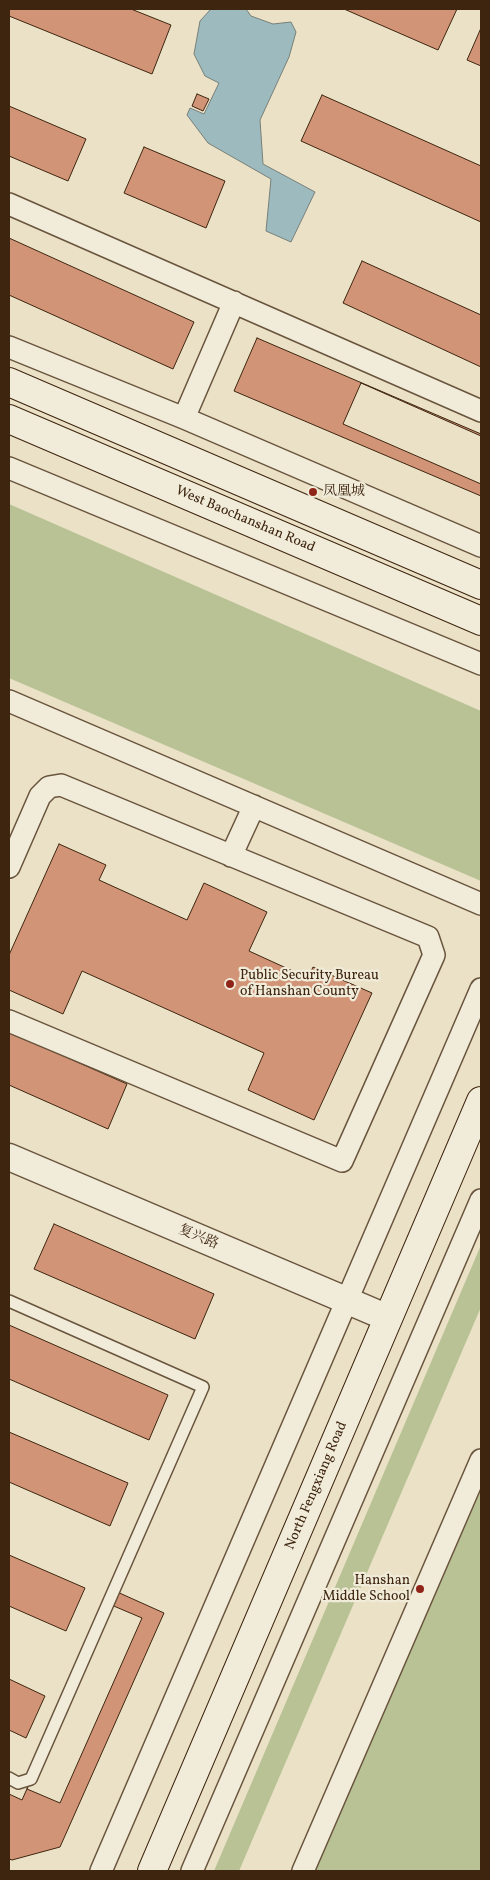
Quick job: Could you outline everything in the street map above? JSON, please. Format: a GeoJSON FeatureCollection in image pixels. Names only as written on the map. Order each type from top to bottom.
{"type":"FeatureCollection","features":[{"type":"Feature","properties":{"kind":"main road"},"geometry":{"type":"LineString","coordinates":[[9,382],[481,585]]}},
{"type":"Feature","properties":{"kind":"main road","name":"West Baochanshan Road"},"geometry":{"type":"LineString","coordinates":[[9,418],[481,621]]}},
{"type":"Feature","properties":{"kind":"main road","name":"North Fengxiang Road"},"geometry":{"type":"LineString","coordinates":[[152,1871],[481,1101]]}},
{"type":"Feature","properties":{"kind":"street"},"geometry":{"type":"LineString","coordinates":[[9,204],[481,411]]}},
{"type":"Feature","properties":{"kind":"street"},"geometry":{"type":"LineString","coordinates":[[184,418],[234,302]]}},
{"type":"Feature","properties":{"kind":"street"},"geometry":{"type":"LineString","coordinates":[[9,347],[184,418],[481,546]]}},
{"type":"Feature","properties":{"kind":"street"},"geometry":{"type":"LineString","coordinates":[[9,468],[481,664]]}},
{"type":"Feature","properties":{"kind":"street"},"geometry":{"type":"LineString","coordinates":[[9,701],[481,904]]}},
{"type":"Feature","properties":{"kind":"street"},"geometry":{"type":"LineString","coordinates":[[9,867],[40,796],[49,787],[61,785],[428,937],[434,955],[342,1161],[9,1021]]}},
{"type":"Feature","properties":{"kind":"street"},"geometry":{"type":"LineString","coordinates":[[231,856],[254,806]]}},
{"type":"Feature","properties":{"kind":"street"},"geometry":{"type":"LineString","coordinates":[[101,1871],[481,989]]}},
{"type":"Feature","properties":{"kind":"street","name":"复兴路"},"geometry":{"type":"LineString","coordinates":[[9,1157],[388,1318]]}},
{"type":"Feature","properties":{"kind":"street"},"geometry":{"type":"LineString","coordinates":[[192,1871],[481,1200]]}},
{"type":"Feature","properties":{"kind":"street"},"geometry":{"type":"LineString","coordinates":[[304,1871],[481,1460]]}},
{"type":"Feature","properties":{"kind":"lane"},"geometry":{"type":"LineString","coordinates":[[9,1300],[202,1387],[31,1779],[18,1783],[9,1778]]}},
{"type":"Feature","properties":{"kind":"green space"},"geometry":{"type":"Polygon","coordinates":[[[9,504],[481,711],[481,881],[9,678],[9,504]]]}},
{"type":"Feature","properties":{"kind":"green space"},"geometry":{"type":"Polygon","coordinates":[[[481,1245],[481,1307],[239,1871],[214,1871],[481,1245]]]}},
{"type":"Feature","properties":{"kind":"green space"},"geometry":{"type":"Polygon","coordinates":[[[481,1490],[481,1871],[315,1871],[481,1490]]]}},
{"type":"Feature","properties":{"kind":"water"},"geometry":{"type":"Polygon","coordinates":[[[211,9],[246,9],[251,16],[273,24],[291,22],[296,32],[289,57],[260,120],[263,164],[315,192],[291,242],[266,231],[271,179],[208,143],[187,115],[190,108],[204,114],[219,83],[205,76],[194,54],[200,21],[211,9]]]}},
{"type":"Feature","properties":{"kind":"building"},"geometry":{"type":"Polygon","coordinates":[[[9,9],[131,9],[171,25],[152,74],[9,16],[9,9]]]}},
{"type":"Feature","properties":{"kind":"building"},"geometry":{"type":"Polygon","coordinates":[[[344,9],[457,9],[438,50],[344,9]]]}},
{"type":"Feature","properties":{"kind":"building"},"geometry":{"type":"Polygon","coordinates":[[[481,28],[481,66],[467,60],[481,28]]]}},
{"type":"Feature","properties":{"kind":"building"},"geometry":{"type":"Polygon","coordinates":[[[197,94],[209,99],[203,111],[192,106],[197,94]]]}},
{"type":"Feature","properties":{"kind":"building"},"geometry":{"type":"Polygon","coordinates":[[[322,95],[481,166],[481,222],[301,141],[322,95]]]}},
{"type":"Feature","properties":{"kind":"building"},"geometry":{"type":"Polygon","coordinates":[[[9,106],[86,139],[68,181],[9,156],[9,106]]]}},
{"type":"Feature","properties":{"kind":"building"},"geometry":{"type":"Polygon","coordinates":[[[144,147],[225,181],[206,228],[124,193],[144,147]]]}},
{"type":"Feature","properties":{"kind":"building"},"geometry":{"type":"Polygon","coordinates":[[[9,238],[194,322],[173,369],[9,295],[9,238]]]}},
{"type":"Feature","properties":{"kind":"building"},"geometry":{"type":"Polygon","coordinates":[[[362,261],[481,315],[481,367],[343,303],[362,261]]]}},
{"type":"Feature","properties":{"kind":"building"},"geometry":{"type":"Polygon","coordinates":[[[257,338],[481,434],[481,496],[234,391],[257,338]]]}},
{"type":"Feature","properties":{"kind":"building"},"geometry":{"type":"Polygon","coordinates":[[[361,383],[481,436],[481,484],[343,424],[361,383]]]}},
{"type":"Feature","properties":{"kind":"building","name":"Public Security Bureau of Hanshan County"},"geometry":{"type":"Polygon","coordinates":[[[59,844],[106,865],[99,880],[187,920],[204,883],[267,912],[249,951],[308,978],[313,967],[372,993],[314,1120],[248,1090],[264,1053],[82,971],[63,1014],[9,990],[9,955],[59,844]]]}},
{"type":"Feature","properties":{"kind":"building"},"geometry":{"type":"Polygon","coordinates":[[[9,1032],[127,1084],[108,1129],[9,1085],[9,1032]]]}},
{"type":"Feature","properties":{"kind":"building"},"geometry":{"type":"Polygon","coordinates":[[[54,1224],[214,1294],[195,1339],[34,1269],[54,1224]]]}},
{"type":"Feature","properties":{"kind":"building"},"geometry":{"type":"Polygon","coordinates":[[[9,1325],[168,1395],[149,1440],[9,1379],[9,1325]]]}},
{"type":"Feature","properties":{"kind":"building"},"geometry":{"type":"Polygon","coordinates":[[[9,1432],[128,1483],[110,1526],[9,1482],[9,1432]]]}},
{"type":"Feature","properties":{"kind":"building"},"geometry":{"type":"Polygon","coordinates":[[[9,1555],[85,1588],[66,1631],[9,1606],[9,1555]]]}},
{"type":"Feature","properties":{"kind":"building"},"geometry":{"type":"Polygon","coordinates":[[[115,1591],[164,1613],[60,1847],[12,1860],[9,1859],[9,1794],[22,1800],[115,1591]]]}},
{"type":"Feature","properties":{"kind":"building"},"geometry":{"type":"Polygon","coordinates":[[[109,1604],[142,1618],[60,1803],[27,1789],[109,1604]]]}},
{"type":"Feature","properties":{"kind":"building"},"geometry":{"type":"Polygon","coordinates":[[[9,1679],[45,1696],[26,1738],[9,1730],[9,1679]]]}},
{"type":"Feature","properties":{"kind":"place","name":"凤凰城"},"geometry":{"type":"Point","coordinates":[313,492]}},
{"type":"Feature","properties":{"kind":"place","name":"Public Security Bureau of Hanshan County"},"geometry":{"type":"Point","coordinates":[230,984]}},
{"type":"Feature","properties":{"kind":"place","name":"Hanshan Middle School"},"geometry":{"type":"Point","coordinates":[420,1589]}}]}
